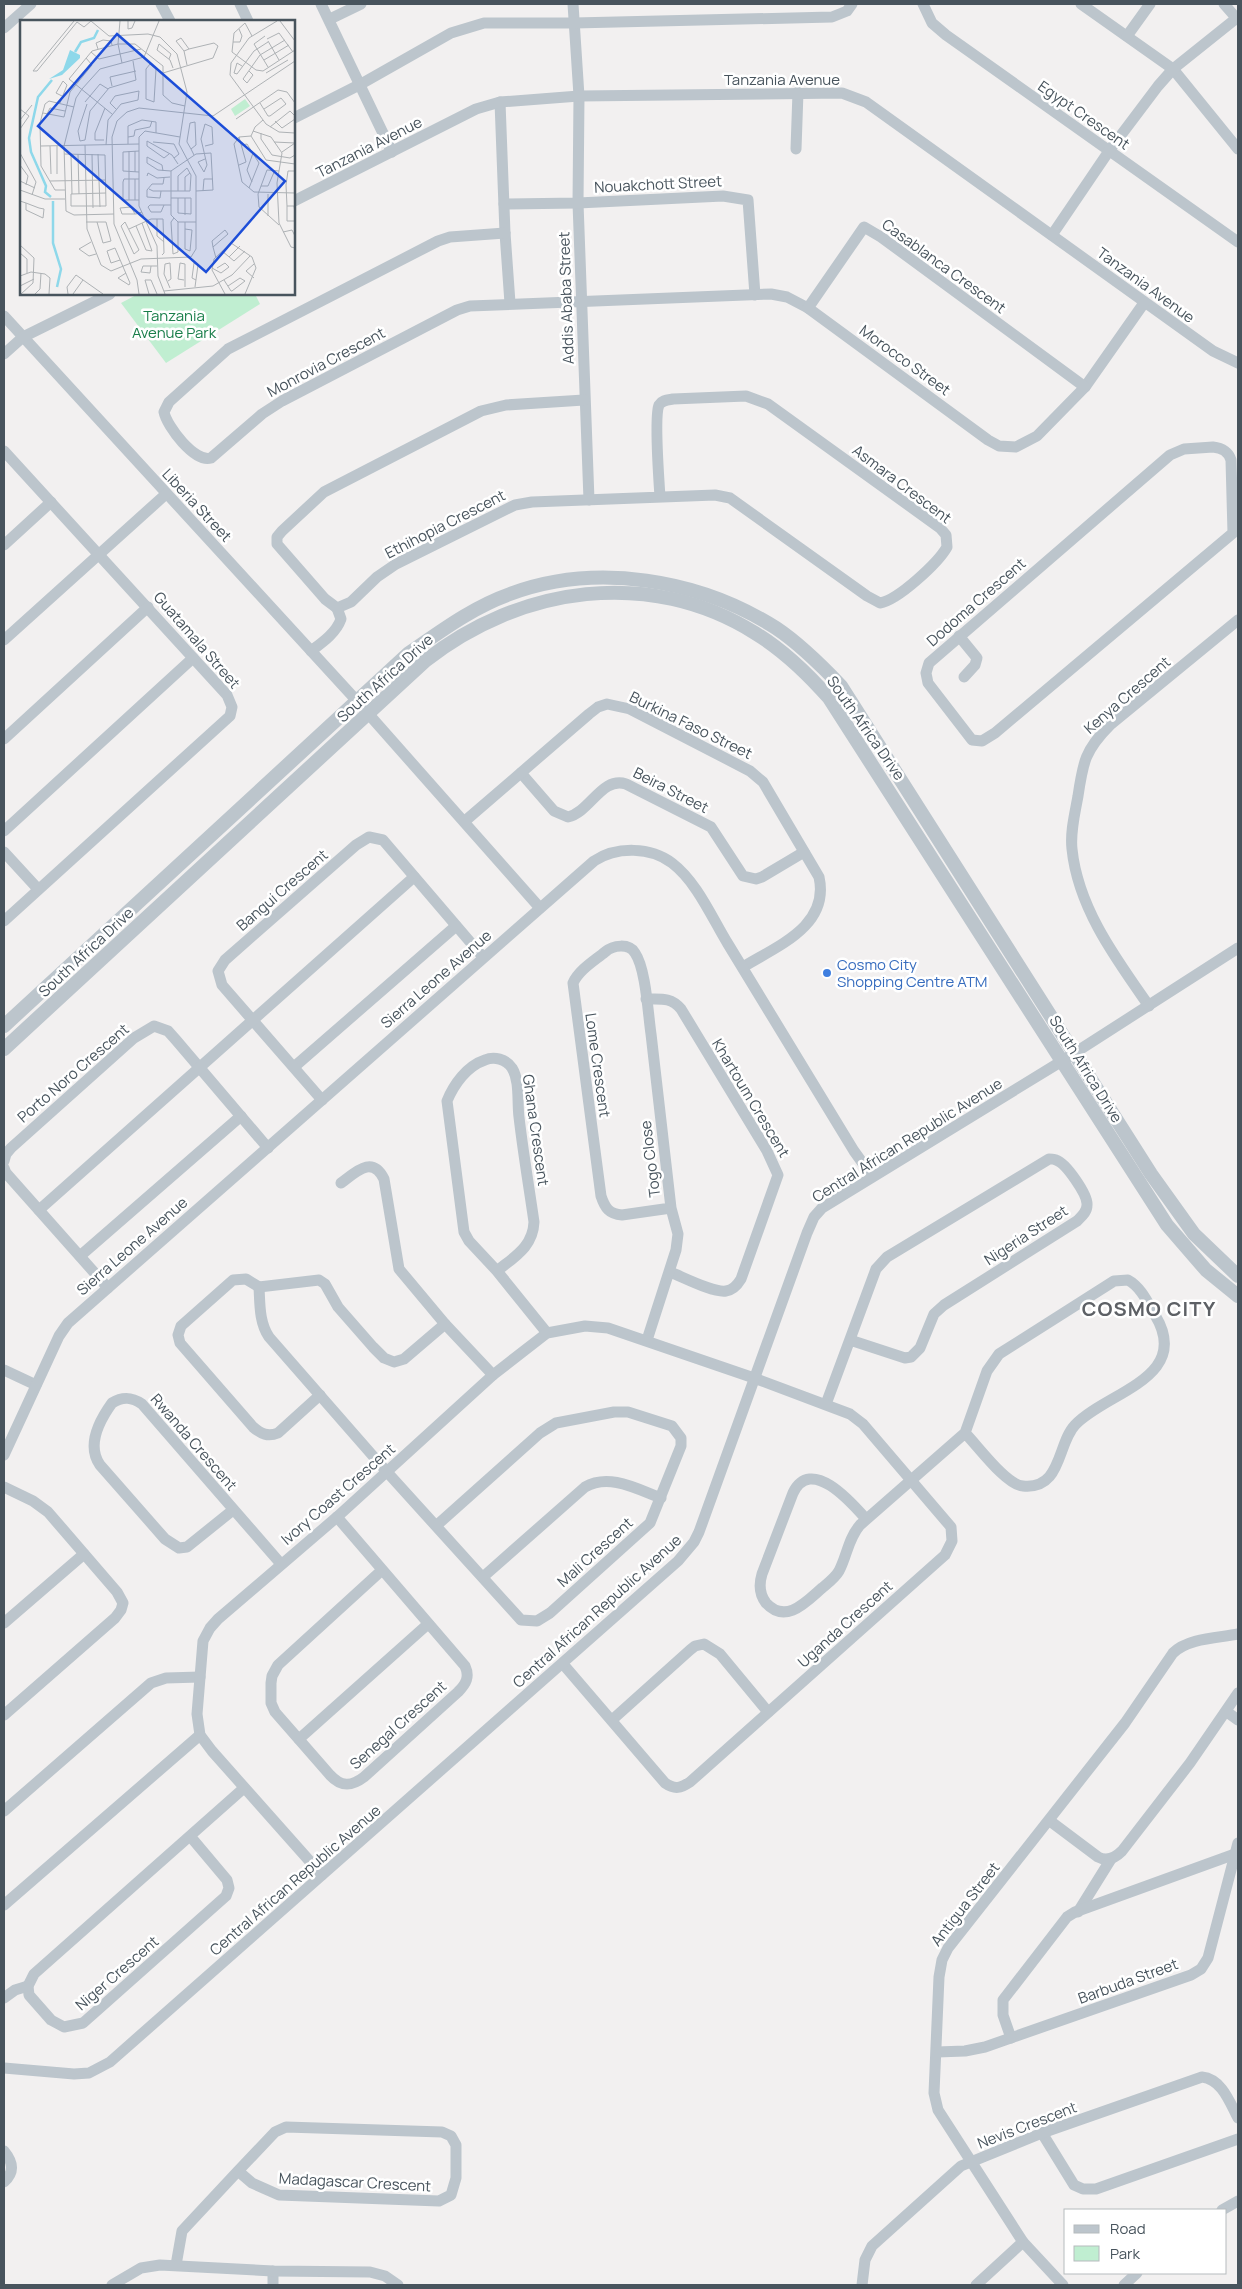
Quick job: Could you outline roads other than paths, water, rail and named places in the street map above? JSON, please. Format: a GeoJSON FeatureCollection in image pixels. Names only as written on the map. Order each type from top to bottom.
{"type":"FeatureCollection","features":[{"type":"Feature","properties":{"kind":"street"},"geometry":{"type":"LineString","coordinates":[[4,28],[30,4]]}},
{"type":"Feature","properties":{"kind":"street"},"geometry":{"type":"LineString","coordinates":[[161,4],[169,20]]}},
{"type":"Feature","properties":{"kind":"street"},"geometry":{"type":"LineString","coordinates":[[240,4],[248,20]]}},
{"type":"Feature","properties":{"kind":"street"},"geometry":{"type":"LineString","coordinates":[[322,4],[392,152]]}},
{"type":"Feature","properties":{"kind":"street"},"geometry":{"type":"LineString","coordinates":[[330,20],[361,4]]}},
{"type":"Feature","properties":{"kind":"street","name":"Addis Ababa Street"},"geometry":{"type":"LineString","coordinates":[[573,4],[579,96],[578,203],[589,500]]}},
{"type":"Feature","properties":{"kind":"street"},"geometry":{"type":"LineString","coordinates":[[295,116],[361,84],[451,33],[484,23],[574,23],[832,17],[847,11],[852,4]]}},
{"type":"Feature","properties":{"kind":"street","name":"Egypt Crescent"},"geometry":{"type":"LineString","coordinates":[[923,4],[932,23],[946,35],[1238,242]]}},
{"type":"Feature","properties":{"kind":"street"},"geometry":{"type":"LineString","coordinates":[[1081,4],[1173,69],[1238,149]]}},
{"type":"Feature","properties":{"kind":"street"},"geometry":{"type":"LineString","coordinates":[[1127,36],[1150,4]]}},
{"type":"Feature","properties":{"kind":"street"},"geometry":{"type":"LineString","coordinates":[[1052,235],[1109,151],[1173,69],[1238,19],[1224,4]]}},
{"type":"Feature","properties":{"kind":"street"},"geometry":{"type":"LineString","coordinates":[[796,149],[798,92]]}},
{"type":"Feature","properties":{"kind":"street","name":"Tanzania Avenue"},"geometry":{"type":"LineString","coordinates":[[295,200],[476,109],[500,102],[579,96],[798,92],[842,93],[866,102],[1144,303],[1213,351],[1238,363]]}},
{"type":"Feature","properties":{"kind":"street"},"geometry":{"type":"LineString","coordinates":[[500,102],[510,304]]}},
{"type":"Feature","properties":{"kind":"street","name":"Nouakchott Street"},"geometry":{"type":"LineString","coordinates":[[504,204],[578,203],[723,196],[748,200],[755,295]]}},
{"type":"Feature","properties":{"kind":"street","name":"Casablanca Crescent"},"geometry":{"type":"LineString","coordinates":[[808,308],[864,227],[881,237],[1085,387]]}},
{"type":"Feature","properties":{"kind":"street","name":"Monrovia Crescent"},"geometry":{"type":"LineString","coordinates":[[505,233],[450,237],[438,241],[228,349],[169,402],[164,412],[166,420],[195,455],[200,458],[211,458],[262,414],[282,401],[457,310],[470,306],[582,302]]}},
{"type":"Feature","properties":{"kind":"street"},"geometry":{"type":"LineString","coordinates":[[4,354],[23,337],[108,295]]}},
{"type":"Feature","properties":{"kind":"street","name":"Morocco Street"},"geometry":{"type":"LineString","coordinates":[[582,302],[755,295],[778,295],[796,300],[988,440],[999,446],[1016,447],[1037,436],[1085,387],[1144,303]]}},
{"type":"Feature","properties":{"kind":"street","name":"Liberia Street"},"geometry":{"type":"LineString","coordinates":[[4,316],[357,701],[540,908]]}},
{"type":"Feature","properties":{"kind":"street","name":"Asmara Crescent"},"geometry":{"type":"LineString","coordinates":[[746,396],[768,404],[940,528],[946,535],[947,547],[938,559],[895,597],[880,603],[867,596],[730,498],[715,495],[660,496],[658,420],[659,405],[662,401],[746,396]]}},
{"type":"Feature","properties":{"kind":"street"},"geometry":{"type":"LineString","coordinates":[[311,651],[334,632],[341,619],[337,608],[325,599],[277,544],[277,537],[324,492],[494,407],[584,400]]}},
{"type":"Feature","properties":{"kind":"street","name":"Dodoma Crescent"},"geometry":{"type":"LineString","coordinates":[[1213,447],[1222,448],[1229,454],[1236,533],[995,733],[982,741],[972,740],[966,734],[928,683],[926,673],[929,663],[1170,454],[1177,450],[1213,447]]}},
{"type":"Feature","properties":{"kind":"street","name":"Guatamala Street"},"geometry":{"type":"LineString","coordinates":[[4,451],[100,553],[227,695],[232,707],[230,716],[4,921]]}},
{"type":"Feature","properties":{"kind":"street"},"geometry":{"type":"LineString","coordinates":[[4,640],[166,494]]}},
{"type":"Feature","properties":{"kind":"street","name":"Ethihopia Crescent"},"geometry":{"type":"LineString","coordinates":[[337,608],[351,602],[377,577],[396,564],[515,505],[532,502],[660,496]]}},
{"type":"Feature","properties":{"kind":"street"},"geometry":{"type":"LineString","coordinates":[[4,545],[51,502]]}},
{"type":"Feature","properties":{"kind":"street","name":"South Africa Drive"},"geometry":{"type":"LineString","coordinates":[[4,1026],[409,653],[448,626],[483,606],[523,590],[570,580],[599,577],[678,586],[710,595],[744,610],[776,628],[818,662],[841,686],[1176,1210],[1203,1244],[1238,1276]]}},
{"type":"Feature","properties":{"kind":"street","name":"South Africa Drive"},"geometry":{"type":"LineString","coordinates":[[4,1050],[425,661],[451,640],[492,618],[521,608],[588,592],[654,595],[695,604],[720,614],[755,632],[810,676],[829,698],[1171,1230],[1206,1270],[1238,1296]]}},
{"type":"Feature","properties":{"kind":"street"},"geometry":{"type":"LineString","coordinates":[[4,739],[148,607]]}},
{"type":"Feature","properties":{"kind":"street","name":"Kenya Crescent"},"geometry":{"type":"LineString","coordinates":[[1149,1006],[1108,945],[1085,900],[1072,850],[1072,836],[1084,762],[1095,740],[1110,725],[1238,620]]}},
{"type":"Feature","properties":{"kind":"street"},"geometry":{"type":"LineString","coordinates":[[959,636],[976,658],[975,665],[964,677]]}},
{"type":"Feature","properties":{"kind":"street"},"geometry":{"type":"LineString","coordinates":[[4,831],[193,658]]}},
{"type":"Feature","properties":{"kind":"street","name":"Burkina Faso Street"},"geometry":{"type":"LineString","coordinates":[[465,821],[598,707],[607,704],[630,709],[758,776],[819,877],[821,886],[820,903],[811,922],[796,935],[743,967]]}},
{"type":"Feature","properties":{"kind":"street","name":"Beira Street"},"geometry":{"type":"LineString","coordinates":[[521,773],[554,812],[568,817],[580,811],[611,784],[620,782],[626,784],[711,827],[737,869],[744,876],[750,878],[762,877],[804,852]]}},
{"type":"Feature","properties":{"kind":"street","name":"Bangui Crescent"},"geometry":{"type":"LineString","coordinates":[[322,1100],[222,985],[218,971],[225,960],[364,840],[377,838],[383,840],[483,957]]}},
{"type":"Feature","properties":{"kind":"street","name":"Sierra Leone Avenue"},"geometry":{"type":"LineString","coordinates":[[4,1455],[64,1328],[483,957],[601,857],[629,851],[656,854],[673,864],[690,882],[854,1151],[872,1176]]}},
{"type":"Feature","properties":{"kind":"street"},"geometry":{"type":"LineString","coordinates":[[4,852],[38,889]]}},
{"type":"Feature","properties":{"kind":"street"},"geometry":{"type":"LineString","coordinates":[[39,1210],[414,877]]}},
{"type":"Feature","properties":{"kind":"street"},"geometry":{"type":"LineString","coordinates":[[294,1067],[456,926]]}},
{"type":"Feature","properties":{"kind":"street","name":"Lome Crescent"},"geometry":{"type":"LineString","coordinates":[[646,1000],[639,961],[634,951],[626,946],[609,948],[580,972],[573,983],[600,1196],[604,1206],[614,1215],[622,1216],[671,1208]]}},
{"type":"Feature","properties":{"kind":"street","name":"Central African Republic Avenue"},"geometry":{"type":"LineString","coordinates":[[4,2068],[74,2074],[89,2073],[103,2067],[678,1561],[694,1542],[814,1217],[822,1208],[1062,1061],[1238,948]]}},
{"type":"Feature","properties":{"kind":"street","name":"Khartoum Crescent"},"geometry":{"type":"LineString","coordinates":[[646,1000],[668,999],[675,1002],[767,1151],[778,1175],[742,1279],[736,1287],[728,1291],[718,1291],[670,1272]]}},
{"type":"Feature","properties":{"kind":"street","name":"Togo Close"},"geometry":{"type":"LineString","coordinates":[[646,1000],[671,1208],[678,1234],[670,1272],[647,1340]]}},
{"type":"Feature","properties":{"kind":"street","name":"Porto Noro Crescent"},"geometry":{"type":"LineString","coordinates":[[108,1288],[4,1168],[6,1154],[147,1028],[154,1026],[168,1031],[268,1148]]}},
{"type":"Feature","properties":{"kind":"street","name":"Ghana Crescent"},"geometry":{"type":"LineString","coordinates":[[496,1271],[528,1243],[534,1234],[534,1222],[519,1115],[516,1079],[512,1068],[506,1061],[489,1058],[480,1062],[460,1078],[447,1100],[464,1232],[469,1241],[547,1333]]}},
{"type":"Feature","properties":{"kind":"street"},"geometry":{"type":"LineString","coordinates":[[80,1256],[241,1116]]}},
{"type":"Feature","properties":{"kind":"street","name":"Nigeria Street"},"geometry":{"type":"LineString","coordinates":[[826,1404],[876,1269],[887,1257],[1048,1159],[1056,1159],[1063,1164],[1084,1193],[1087,1201],[1084,1214],[1077,1221],[934,1314],[916,1354],[904,1358],[850,1340]]}},
{"type":"Feature","properties":{"kind":"street"},"geometry":{"type":"LineString","coordinates":[[341,1183],[364,1168],[370,1167],[380,1172],[384,1179],[399,1269],[445,1324],[493,1375]]}},
{"type":"Feature","properties":{"kind":"street"},"geometry":{"type":"LineString","coordinates":[[320,1396],[278,1433],[271,1436],[265,1435],[253,1427],[180,1343],[178,1334],[181,1326],[229,1282],[239,1278],[246,1279],[259,1287],[319,1280],[329,1288],[338,1307],[373,1347],[384,1358],[394,1362],[404,1359],[445,1324]]}},
{"type":"Feature","properties":{"kind":"street"},"geometry":{"type":"LineString","coordinates":[[866,1519],[846,1496],[831,1485],[812,1479],[798,1484],[762,1574],[760,1584],[765,1601],[775,1609],[788,1612],[805,1604],[836,1574],[851,1538],[866,1519],[966,1433],[987,1371],[999,1354],[1114,1282],[1128,1280],[1138,1288],[1162,1326],[1165,1340],[1161,1359],[1156,1369],[1143,1380],[1075,1425],[1068,1436],[1055,1470],[1045,1480],[1026,1486],[1013,1484],[966,1433]]}},
{"type":"Feature","properties":{"kind":"street","name":"Mali Crescent"},"geometry":{"type":"LineString","coordinates":[[259,1287],[260,1312],[264,1329],[387,1472],[521,1620],[538,1621],[550,1613],[650,1523],[681,1446],[681,1438],[672,1426],[628,1412],[614,1412],[556,1423],[437,1525]]}},
{"type":"Feature","properties":{"kind":"street","name":"Ivory Coast Crescent"},"geometry":{"type":"LineString","coordinates":[[200,1734],[197,1714],[203,1641],[210,1628],[337,1517],[493,1375],[547,1333],[595,1326],[647,1340],[754,1378]]}},
{"type":"Feature","properties":{"kind":"street"},"geometry":{"type":"LineString","coordinates":[[4,1370],[36,1385]]}},
{"type":"Feature","properties":{"kind":"street","name":"Uganda Crescent"},"geometry":{"type":"LineString","coordinates":[[563,1664],[665,1783],[677,1788],[690,1782],[867,1626],[948,1551],[952,1541],[950,1527],[912,1480],[859,1420],[826,1404],[754,1378]]}},
{"type":"Feature","properties":{"kind":"street","name":"Rwanda Crescent"},"geometry":{"type":"LineString","coordinates":[[233,1510],[187,1547],[179,1548],[165,1539],[100,1465],[95,1456],[93,1443],[112,1403],[124,1398],[134,1398],[142,1404],[281,1564]]}},
{"type":"Feature","properties":{"kind":"street"},"geometry":{"type":"LineString","coordinates":[[483,1577],[594,1482],[613,1482],[661,1498]]}},
{"type":"Feature","properties":{"kind":"street"},"geometry":{"type":"LineString","coordinates":[[4,1488],[45,1509],[120,1596],[122,1603],[121,1610],[111,1622],[4,1715]]}},
{"type":"Feature","properties":{"kind":"street","name":"Senegal Crescent"},"geometry":{"type":"LineString","coordinates":[[337,1517],[465,1666],[467,1680],[458,1692],[364,1777],[352,1784],[339,1783],[299,1740],[272,1707],[271,1683],[275,1670],[285,1658],[382,1571]]}},
{"type":"Feature","properties":{"kind":"street"},"geometry":{"type":"LineString","coordinates":[[4,1623],[84,1554]]}},
{"type":"Feature","properties":{"kind":"street"},"geometry":{"type":"LineString","coordinates":[[299,1740],[428,1624]]}},
{"type":"Feature","properties":{"kind":"street","name":"Antigua Street"},"geometry":{"type":"LineString","coordinates":[[1063,2285],[1023,2242],[970,2163],[936,2104],[939,1976],[944,1954],[1126,1723],[1176,1650],[1190,1643],[1238,1634]]}},
{"type":"Feature","properties":{"kind":"street"},"geometry":{"type":"LineString","coordinates":[[612,1720],[690,1650],[695,1646],[704,1644],[720,1654],[768,1712]]}},
{"type":"Feature","properties":{"kind":"street"},"geometry":{"type":"LineString","coordinates":[[4,1811],[151,1683],[166,1678],[200,1677]]}},
{"type":"Feature","properties":{"kind":"street"},"geometry":{"type":"LineString","coordinates":[[1078,1912],[1112,1859],[1128,1843],[1227,1712],[1238,1693]]}},
{"type":"Feature","properties":{"kind":"street"},"geometry":{"type":"LineString","coordinates":[[1227,1712],[1238,1720]]}},
{"type":"Feature","properties":{"kind":"street"},"geometry":{"type":"LineString","coordinates":[[4,1905],[200,1734],[244,1788],[322,1875]]}},
{"type":"Feature","properties":{"kind":"street"},"geometry":{"type":"LineString","coordinates":[[4,1998],[15,1990],[28,1986],[34,1974],[244,1788]]}},
{"type":"Feature","properties":{"kind":"street"},"geometry":{"type":"LineString","coordinates":[[1050,1821],[1093,1855],[1101,1859],[1112,1859]]}},
{"type":"Feature","properties":{"kind":"street","name":"Niger Crescent"},"geometry":{"type":"LineString","coordinates":[[28,1986],[33,2001],[54,2023],[64,2027],[77,2026],[88,2019],[223,1900],[229,1888],[227,1880],[190,1836]]}},
{"type":"Feature","properties":{"kind":"street","name":"Barbuda Street"},"geometry":{"type":"LineString","coordinates":[[937,2052],[975,2050],[1191,1975],[1201,1969],[1208,1958],[1238,1843]]}},
{"type":"Feature","properties":{"kind":"street"},"geometry":{"type":"LineString","coordinates":[[1011,2038],[1002,2009],[1005,1996],[1064,1920],[1078,1912],[1235,1854]]}},
{"type":"Feature","properties":{"kind":"street","name":"Nevis Crescent"},"geometry":{"type":"LineString","coordinates":[[862,2285],[865,2260],[872,2246],[959,2167],[1042,2133],[1202,2077],[1211,2079],[1218,2085],[1238,2118]]}},
{"type":"Feature","properties":{"kind":"street","name":"Madagascar Crescent"},"geometry":{"type":"LineString","coordinates":[[176,2265],[182,2231],[275,2132],[283,2127],[442,2132],[454,2140],[457,2151],[454,2189],[449,2197],[438,2201],[279,2195],[252,2183],[238,2172]]}},
{"type":"Feature","properties":{"kind":"street"},"geometry":{"type":"LineString","coordinates":[[1042,2133],[1071,2180],[1078,2188],[1087,2190],[1096,2189],[1238,2139]]}},
{"type":"Feature","properties":{"kind":"street"},"geometry":{"type":"LineString","coordinates":[[4,2151],[10,2159],[12,2168],[10,2176],[4,2182]]}},
{"type":"Feature","properties":{"kind":"street"},"geometry":{"type":"LineString","coordinates":[[1224,2209],[1238,2201]]}},
{"type":"Feature","properties":{"kind":"street"},"geometry":{"type":"LineString","coordinates":[[976,2285],[1023,2242]]}},
{"type":"Feature","properties":{"kind":"street"},"geometry":{"type":"LineString","coordinates":[[112,2285],[141,2268],[176,2265],[273,2271],[370,2272],[385,2276],[398,2285]]}},
{"type":"Feature","properties":{"kind":"street"},"geometry":{"type":"LineString","coordinates":[[273,2271],[273,2285]]}},
{"type":"Feature","properties":{"kind":"street"},"geometry":{"type":"LineString","coordinates":[[1124,2285],[1136,2274]]}},
{"type":"Feature","properties":{"kind":"place","name":"Cosmo City Shopping Centre ATM"},"geometry":{"type":"Point","coordinates":[827,973]}},
{"type":"Feature","properties":{"kind":"district","name":"COSMO CITY"},"geometry":{"type":"Point","coordinates":[1149,1308]}},
{"type":"Feature","properties":{"kind":"park label","name":"Tanzania Avenue Park"},"geometry":{"type":"Point","coordinates":[174,324]}}]}
